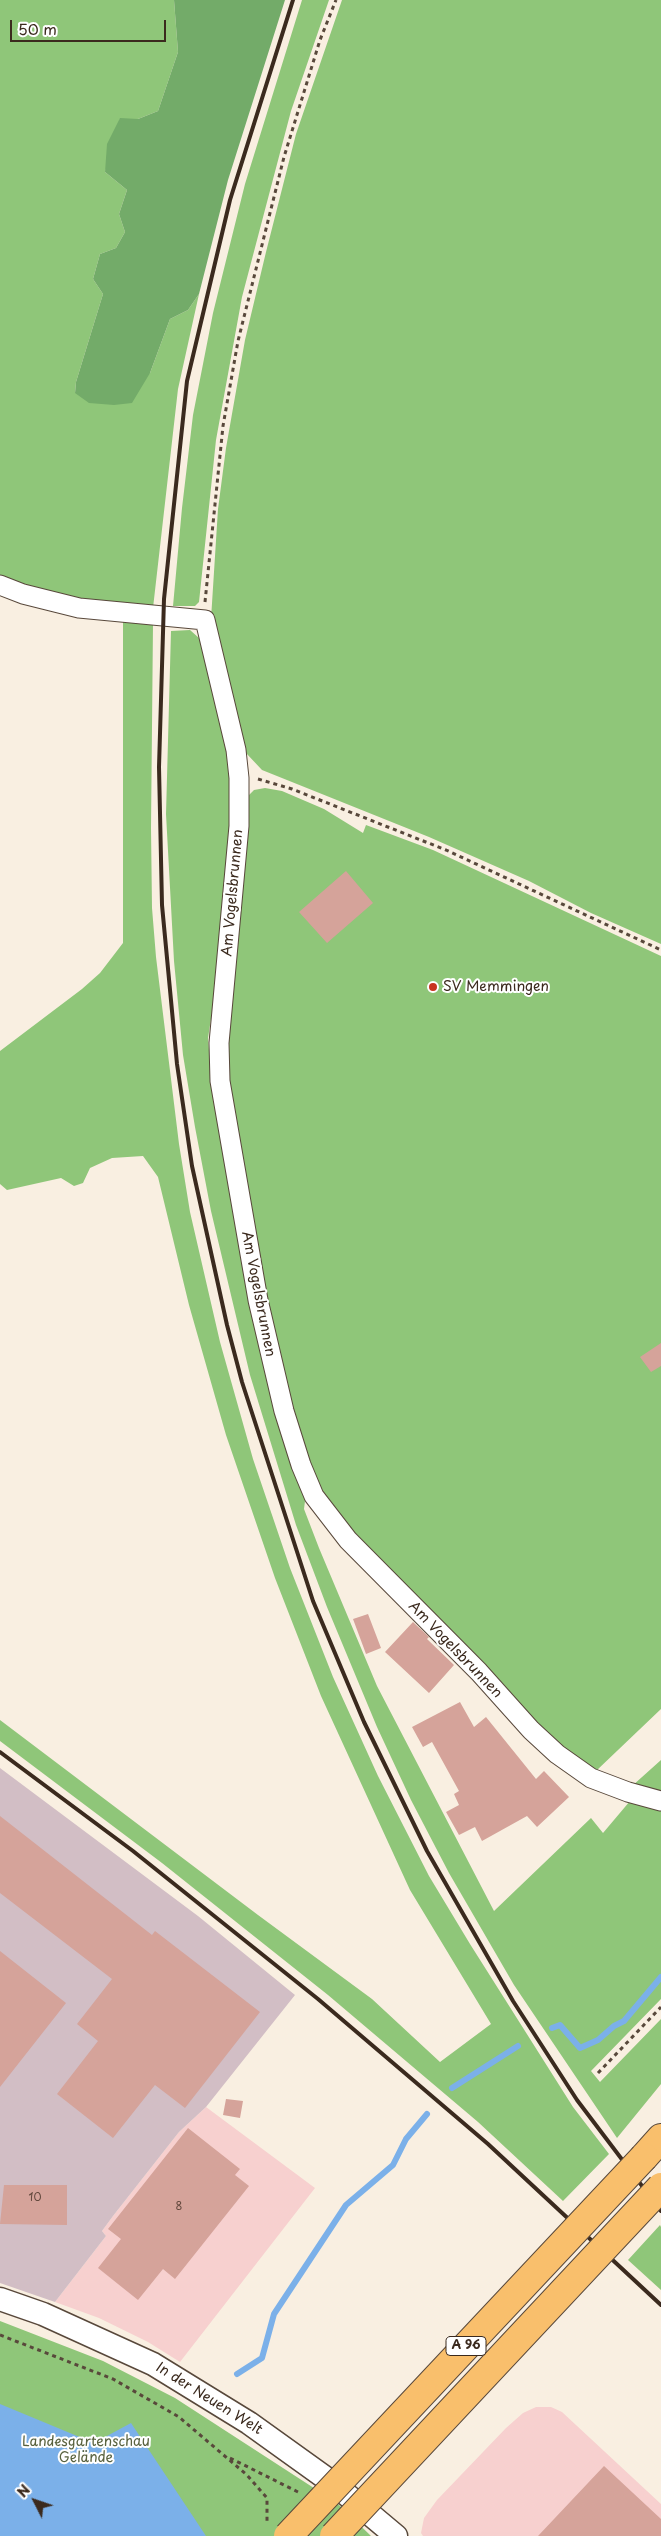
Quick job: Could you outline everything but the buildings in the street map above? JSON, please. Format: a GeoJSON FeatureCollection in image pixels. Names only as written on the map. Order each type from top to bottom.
{"type":"FeatureCollection","features":[{"type":"Feature","properties":{"kind":"highway","name":"A 96"},"geometry":{"type":"LineString","coordinates":[[278,2531],[652,2147]]}},
{"type":"Feature","properties":{"kind":"highway","name":"A 96"},"geometry":{"type":"LineString","coordinates":[[334,2536],[661,2187]]}},
{"type":"Feature","properties":{"kind":"street"},"geometry":{"type":"LineString","coordinates":[[0,585],[22,594],[79,608],[205,620]]}},
{"type":"Feature","properties":{"kind":"street","name":"Am Vogelsbrunnen"},"geometry":{"type":"LineString","coordinates":[[205,620],[236,750],[239,778],[239,826],[218,1059],[258,1300],[282,1402],[301,1466],[314,1496],[348,1540],[479,1672],[531,1730],[556,1754],[591,1778],[621,1790],[661,1801]]}},
{"type":"Feature","properties":{"kind":"street","name":"In der Neuen Welt"},"geometry":{"type":"LineString","coordinates":[[0,2299],[105,2341],[170,2374],[249,2423],[285,2448],[334,2484],[396,2536]]}},
{"type":"Feature","properties":{"kind":"path"},"geometry":{"type":"LineString","coordinates":[[205,620],[214,499],[223,426],[238,341],[284,157],[320,40],[336,0]]}},
{"type":"Feature","properties":{"kind":"path"},"geometry":{"type":"LineString","coordinates":[[239,778],[262,779],[275,783],[446,850],[661,950]]}},
{"type":"Feature","properties":{"kind":"path"},"geometry":{"type":"LineString","coordinates":[[598,2073],[661,2007]]}},
{"type":"Feature","properties":{"kind":"path"},"geometry":{"type":"LineString","coordinates":[[0,2336],[113,2379],[179,2417],[247,2475],[267,2498],[278,2531]]}},
{"type":"Feature","properties":{"kind":"shaded area"},"geometry":{"type":"Polygon","coordinates":[[[0,1768],[198,1916],[295,1995],[206,2107],[179,2132],[113,2216],[102,2231],[106,2236],[55,2302],[0,2283],[0,1768]]]}},
{"type":"Feature","properties":{"kind":"shaded area"},"geometry":{"type":"Polygon","coordinates":[[[206,2107],[315,2188],[180,2362],[148,2342],[99,2318],[55,2302],[106,2236],[102,2231],[113,2216],[179,2132],[206,2107]]]}},
{"type":"Feature","properties":{"kind":"shaded area"},"geometry":{"type":"Polygon","coordinates":[[[536,2407],[551,2407],[562,2412],[661,2504],[661,2536],[423,2536],[421,2533],[424,2518],[437,2500],[506,2428],[523,2413],[536,2407]]]}},
{"type":"Feature","properties":{"kind":"green space"},"geometry":{"type":"Polygon","coordinates":[[[0,0],[174,0],[178,52],[158,111],[138,119],[120,119],[105,172],[127,190],[119,214],[125,232],[116,248],[100,254],[93,279],[103,294],[76,382],[75,393],[150,373],[170,319],[188,310],[199,294],[178,389],[153,608],[97,603],[48,592],[0,577],[0,0]]]}},
{"type":"Feature","properties":{"kind":"green space"},"geometry":{"type":"Polygon","coordinates":[[[174,0],[285,0],[228,180],[199,294],[188,310],[170,319],[150,373],[132,403],[114,405],[89,403],[75,393],[76,382],[103,294],[93,279],[100,254],[116,248],[125,232],[119,214],[127,190],[105,172],[107,144],[120,118],[138,119],[158,111],[178,52],[174,0]]]}},
{"type":"Feature","properties":{"kind":"green space"},"geometry":{"type":"Polygon","coordinates":[[[302,0],[329,0],[291,111],[242,297],[216,440],[199,602],[195,606],[173,606],[193,415],[213,313],[245,184],[302,0]]]}},
{"type":"Feature","properties":{"kind":"green space"},"geometry":{"type":"Polygon","coordinates":[[[342,0],[661,0],[661,944],[591,913],[529,881],[429,837],[262,770],[246,753],[211,619],[218,509],[226,448],[245,340],[266,252],[296,134],[342,0]]]}},
{"type":"Feature","properties":{"kind":"green space"},"geometry":{"type":"Polygon","coordinates":[[[123,621],[153,624],[151,828],[152,908],[156,957],[179,1144],[190,1212],[220,1342],[253,1459],[290,1568],[333,1677],[378,1776],[429,1876],[470,1944],[573,2107],[609,2154],[563,2201],[478,2122],[328,1995],[162,1863],[0,1741],[0,1720],[372,1999],[440,2062],[491,2024],[410,1890],[321,1696],[275,1578],[226,1435],[189,1305],[158,1177],[143,1156],[112,1158],[90,1168],[83,1183],[74,1186],[61,1178],[7,1190],[0,1184],[0,1051],[82,989],[100,973],[123,943],[123,621]]]}},
{"type":"Feature","properties":{"kind":"green space"},"geometry":{"type":"Polygon","coordinates":[[[190,630],[199,638],[207,664],[226,741],[231,786],[231,817],[215,993],[208,1038],[212,1087],[306,1493],[304,1509],[319,1548],[377,1686],[494,1911],[591,1818],[603,1833],[630,1801],[661,1808],[661,1999],[591,2071],[600,2082],[661,2019],[661,2084],[617,2138],[514,1985],[449,1873],[411,1800],[377,1727],[327,1607],[296,1525],[250,1375],[211,1211],[195,1127],[183,1055],[174,961],[166,814],[171,631],[190,630]]]}},
{"type":"Feature","properties":{"kind":"green space"},"geometry":{"type":"Polygon","coordinates":[[[265,788],[282,791],[324,809],[363,833],[366,825],[433,850],[661,956],[661,1709],[596,1771],[571,1755],[550,1736],[334,1512],[313,1478],[278,1365],[225,1055],[246,806],[249,795],[254,790],[265,788]]]}},
{"type":"Feature","properties":{"kind":"green space"},"geometry":{"type":"Polygon","coordinates":[[[661,1760],[661,1793],[632,1786],[661,1760]]]}},
{"type":"Feature","properties":{"kind":"green space"},"geometry":{"type":"Polygon","coordinates":[[[660,2225],[661,2227],[661,2290],[628,2260],[660,2225]]]}},
{"type":"Feature","properties":{"kind":"green space","name":"Landesgartenschau Gelände"},"geometry":{"type":"Polygon","coordinates":[[[0,2321],[103,2361],[175,2398],[337,2503],[371,2536],[0,2536],[0,2321]]]}},
{"type":"Feature","properties":{"kind":"water"},"geometry":{"type":"Polygon","coordinates":[[[0,2404],[94,2443],[131,2423],[206,2536],[0,2536],[0,2404]]]}},
{"type":"Feature","properties":{"kind":"waterway"},"geometry":{"type":"LineString","coordinates":[[552,2028],[560,2025],[580,2048],[598,2040],[614,2026],[624,2021],[661,1977]]}},
{"type":"Feature","properties":{"kind":"waterway"},"geometry":{"type":"LineString","coordinates":[[452,2088],[518,2046]]}},
{"type":"Feature","properties":{"kind":"waterway"},"geometry":{"type":"LineString","coordinates":[[237,2374],[262,2358],[274,2314],[346,2205],[393,2165],[406,2139],[427,2114]]}},
{"type":"Feature","properties":{"kind":"railway"},"geometry":{"type":"LineString","coordinates":[[293,0],[230,200],[187,381],[164,599],[159,767],[162,905],[177,1064],[192,1166],[227,1325],[242,1382],[313,1601],[364,1722],[427,1851],[513,2001],[577,2100],[661,2211]]}},
{"type":"Feature","properties":{"kind":"railway"},"geometry":{"type":"LineString","coordinates":[[0,1752],[133,1851],[318,1999],[488,2144],[661,2305]]}},
{"type":"Feature","properties":{"kind":"place","name":"SV Memmingen"},"geometry":{"type":"Point","coordinates":[433,987]}}]}
